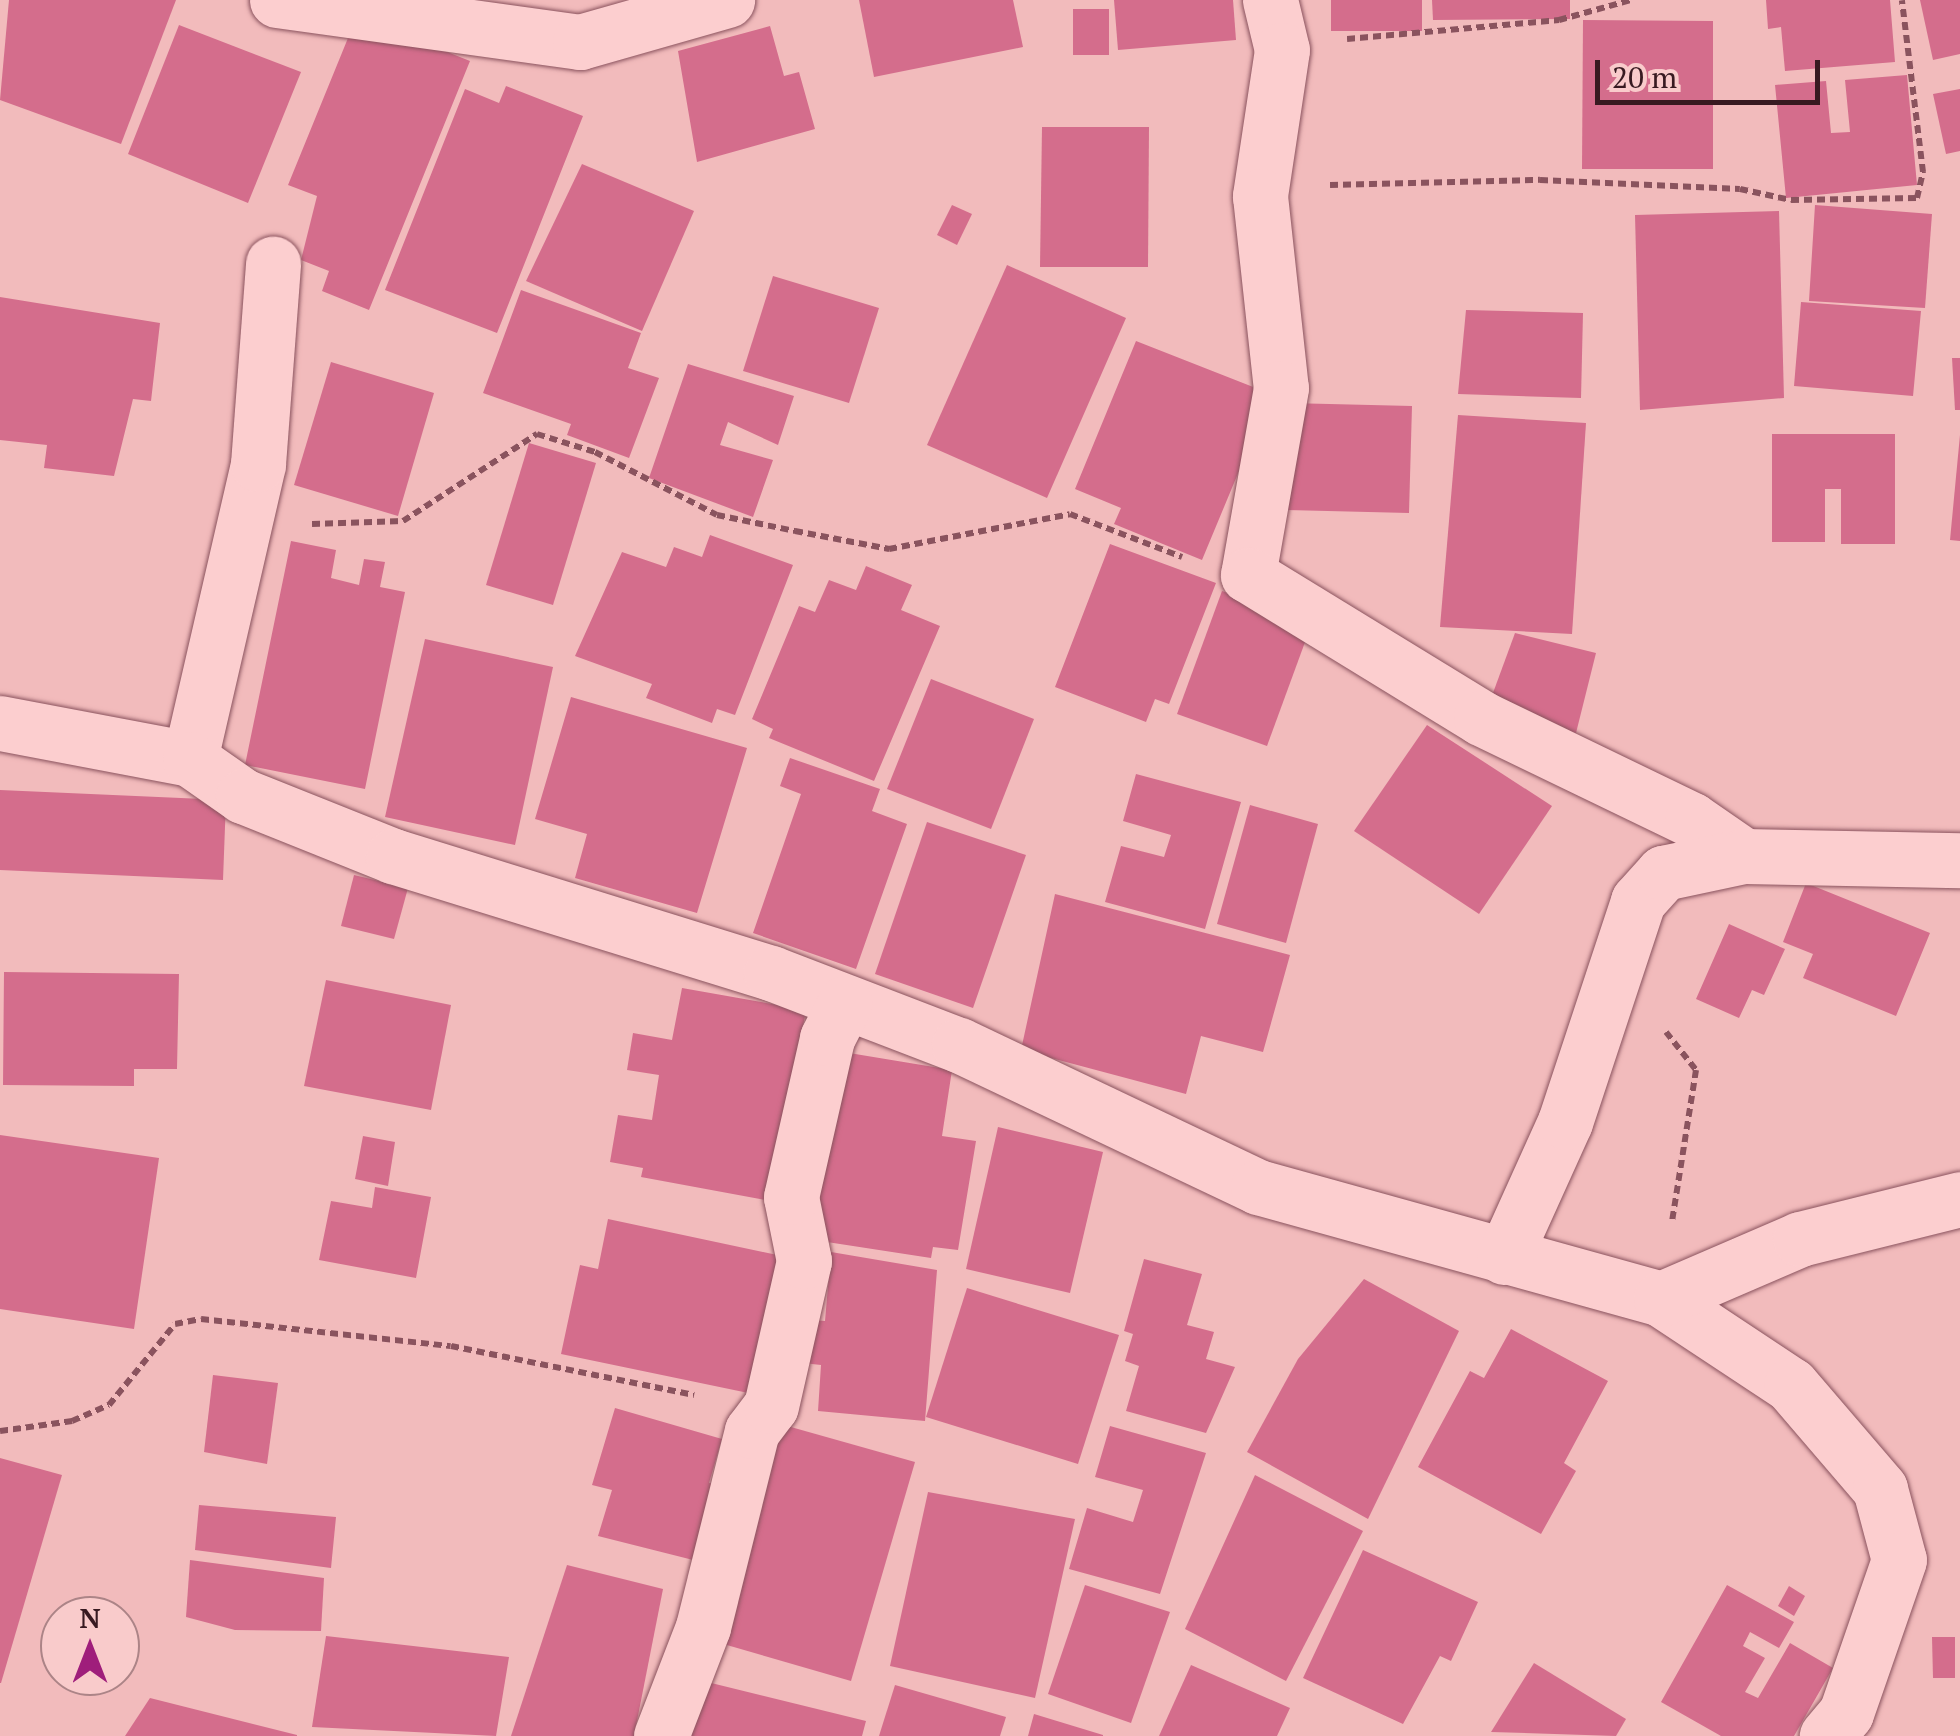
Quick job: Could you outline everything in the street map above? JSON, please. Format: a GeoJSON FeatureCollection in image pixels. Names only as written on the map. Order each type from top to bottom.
{"type":"FeatureCollection","features":[{"type":"Feature","properties":{"kind":"street"},"geometry":{"type":"LineString","coordinates":[[277,0],[580,42],[727,0]]}},
{"type":"Feature","properties":{"kind":"street"},"geometry":{"type":"LineString","coordinates":[[1276,25],[1260,196],[1281,388],[1248,575],[1481,718],[1692,820],[1744,856]]}},
{"type":"Feature","properties":{"kind":"street"},"geometry":{"type":"LineString","coordinates":[[190,759],[258,464],[273,264]]}},
{"type":"Feature","properties":{"kind":"street"},"geometry":{"type":"LineString","coordinates":[[0,723],[190,759],[244,796],[393,856],[845,1003],[960,1045],[1258,1187],[1661,1299],[1792,1385],[1880,1489],[1898,1560],[1846,1713],[1828,1736]]}},
{"type":"Feature","properties":{"kind":"street"},"geometry":{"type":"LineString","coordinates":[[1504,1256],[1565,1122],[1612,964],[1638,901],[1663,873],[1744,856],[1960,860]]}},
{"type":"Feature","properties":{"kind":"street"},"geometry":{"type":"LineString","coordinates":[[661,1736],[703,1627],[752,1431],[772,1406],[804,1262],[791,1197],[828,1038],[845,1003]]}},
{"type":"Feature","properties":{"kind":"street"},"geometry":{"type":"LineString","coordinates":[[1661,1299],[1800,1239],[1960,1198]]}},
{"type":"Feature","properties":{"kind":"path"},"geometry":{"type":"LineString","coordinates":[[1276,25],[1558,20],[1631,0]]}},
{"type":"Feature","properties":{"kind":"path"},"geometry":{"type":"LineString","coordinates":[[1260,196],[1369,182],[1540,180],[1740,189],[1792,200],[1917,198],[1924,172],[1902,0]]}},
{"type":"Feature","properties":{"kind":"path"},"geometry":{"type":"LineString","coordinates":[[241,529],[403,521],[537,434],[594,452],[717,515],[795,531],[888,548],[1070,514],[1248,575]]}},
{"type":"Feature","properties":{"kind":"path"},"geometry":{"type":"LineString","coordinates":[[1612,964],[1696,1070],[1661,1299]]}},
{"type":"Feature","properties":{"kind":"path"},"geometry":{"type":"LineString","coordinates":[[0,1431],[72,1421],[109,1404],[175,1324],[201,1319],[451,1346],[772,1406]]}},
{"type":"Feature","properties":{"kind":"building"},"geometry":{"type":"Polygon","coordinates":[[[9,0],[176,0],[121,144],[0,100],[9,0]]]}},
{"type":"Feature","properties":{"kind":"building"},"geometry":{"type":"Polygon","coordinates":[[[859,0],[1013,0],[1023,47],[874,77],[859,0]]]}},
{"type":"Feature","properties":{"kind":"building"},"geometry":{"type":"Polygon","coordinates":[[[1114,0],[1233,0],[1236,40],[1118,50],[1114,0]]]}},
{"type":"Feature","properties":{"kind":"building"},"geometry":{"type":"Polygon","coordinates":[[[1331,0],[1422,0],[1422,31],[1331,31],[1331,0]]]}},
{"type":"Feature","properties":{"kind":"building"},"geometry":{"type":"Polygon","coordinates":[[[1432,0],[1570,0],[1570,19],[1433,20],[1432,0]]]}},
{"type":"Feature","properties":{"kind":"building"},"geometry":{"type":"Polygon","coordinates":[[[1766,0],[1890,0],[1895,62],[1785,71],[1781,27],[1768,29],[1766,0]]]}},
{"type":"Feature","properties":{"kind":"building"},"geometry":{"type":"Polygon","coordinates":[[[1920,0],[1960,0],[1960,54],[1933,60],[1920,0]]]}},
{"type":"Feature","properties":{"kind":"building"},"geometry":{"type":"Polygon","coordinates":[[[1073,9],[1109,9],[1109,55],[1073,55],[1073,9]]]}},
{"type":"Feature","properties":{"kind":"building"},"geometry":{"type":"Polygon","coordinates":[[[357,16],[470,61],[369,310],[322,291],[329,271],[301,260],[317,196],[288,185],[357,16]]]}},
{"type":"Feature","properties":{"kind":"building"},"geometry":{"type":"Polygon","coordinates":[[[1583,20],[1713,21],[1713,169],[1582,169],[1583,20]]]}},
{"type":"Feature","properties":{"kind":"building"},"geometry":{"type":"Polygon","coordinates":[[[179,25],[301,72],[248,203],[128,154],[179,25]]]}},
{"type":"Feature","properties":{"kind":"building"},"geometry":{"type":"Polygon","coordinates":[[[770,26],[784,76],[799,72],[815,129],[697,162],[678,51],[770,26]]]}},
{"type":"Feature","properties":{"kind":"building"},"geometry":{"type":"Polygon","coordinates":[[[1907,75],[1917,185],[1786,198],[1775,85],[1826,81],[1831,133],[1850,132],[1845,80],[1907,75]]]}},
{"type":"Feature","properties":{"kind":"building"},"geometry":{"type":"Polygon","coordinates":[[[506,86],[583,116],[497,333],[385,290],[465,89],[499,103],[506,86]]]}},
{"type":"Feature","properties":{"kind":"building"},"geometry":{"type":"Polygon","coordinates":[[[1960,89],[1960,151],[1946,154],[1933,94],[1960,89]]]}},
{"type":"Feature","properties":{"kind":"building"},"geometry":{"type":"Polygon","coordinates":[[[1042,127],[1149,127],[1148,267],[1040,267],[1042,127]]]}},
{"type":"Feature","properties":{"kind":"building"},"geometry":{"type":"Polygon","coordinates":[[[582,164],[694,211],[642,331],[526,281],[582,164]]]}},
{"type":"Feature","properties":{"kind":"building"},"geometry":{"type":"Polygon","coordinates":[[[952,205],[972,214],[957,245],[937,235],[952,205]]]}},
{"type":"Feature","properties":{"kind":"building"},"geometry":{"type":"Polygon","coordinates":[[[1815,205],[1932,214],[1925,308],[1809,301],[1815,205]]]}},
{"type":"Feature","properties":{"kind":"building"},"geometry":{"type":"Polygon","coordinates":[[[1779,211],[1784,398],[1640,410],[1635,215],[1779,211]]]}},
{"type":"Feature","properties":{"kind":"building"},"geometry":{"type":"Polygon","coordinates":[[[1007,265],[1126,318],[1047,498],[927,445],[1007,265]]]}},
{"type":"Feature","properties":{"kind":"building"},"geometry":{"type":"Polygon","coordinates":[[[773,276],[879,308],[849,403],[743,371],[773,276]]]}},
{"type":"Feature","properties":{"kind":"building"},"geometry":{"type":"Polygon","coordinates":[[[521,290],[641,333],[628,368],[659,378],[629,458],[567,435],[571,424],[483,393],[521,290]]]}},
{"type":"Feature","properties":{"kind":"building"},"geometry":{"type":"Polygon","coordinates":[[[0,297],[160,323],[151,401],[133,399],[114,476],[44,468],[47,445],[0,440],[0,297]]]}},
{"type":"Feature","properties":{"kind":"building"},"geometry":{"type":"Polygon","coordinates":[[[1801,302],[1921,311],[1913,396],[1794,386],[1801,302]]]}},
{"type":"Feature","properties":{"kind":"building"},"geometry":{"type":"Polygon","coordinates":[[[1466,310],[1583,313],[1581,398],[1458,394],[1466,310]]]}},
{"type":"Feature","properties":{"kind":"building"},"geometry":{"type":"Polygon","coordinates":[[[1136,341],[1271,394],[1202,560],[1114,524],[1121,508],[1075,489],[1136,341]]]}},
{"type":"Feature","properties":{"kind":"building"},"geometry":{"type":"Polygon","coordinates":[[[1952,358],[1960,358],[1960,410],[1955,410],[1952,358]]]}},
{"type":"Feature","properties":{"kind":"building"},"geometry":{"type":"Polygon","coordinates":[[[331,362],[434,393],[398,516],[294,485],[331,362]]]}},
{"type":"Feature","properties":{"kind":"building"},"geometry":{"type":"Polygon","coordinates":[[[688,364],[794,396],[778,445],[728,422],[720,445],[773,460],[753,517],[649,478],[688,364]]]}},
{"type":"Feature","properties":{"kind":"building"},"geometry":{"type":"Polygon","coordinates":[[[1288,403],[1412,406],[1409,513],[1287,510],[1288,403]]]}},
{"type":"Feature","properties":{"kind":"building"},"geometry":{"type":"Polygon","coordinates":[[[1458,415],[1586,423],[1572,634],[1440,627],[1458,415]]]}},
{"type":"Feature","properties":{"kind":"building"},"geometry":{"type":"Polygon","coordinates":[[[1772,434],[1895,434],[1895,544],[1841,544],[1841,489],[1825,489],[1825,542],[1772,542],[1772,434]]]}},
{"type":"Feature","properties":{"kind":"building"},"geometry":{"type":"Polygon","coordinates":[[[1960,435],[1960,541],[1950,540],[1960,435]]]}},
{"type":"Feature","properties":{"kind":"building"},"geometry":{"type":"Polygon","coordinates":[[[529,443],[596,463],[553,605],[486,585],[529,443]]]}},
{"type":"Feature","properties":{"kind":"building"},"geometry":{"type":"Polygon","coordinates":[[[710,535],[793,565],[735,715],[717,709],[712,723],[646,698],[652,684],[575,656],[622,552],[666,567],[674,547],[702,557],[710,535]]]}},
{"type":"Feature","properties":{"kind":"building"},"geometry":{"type":"Polygon","coordinates":[[[291,541],[336,550],[331,578],[359,585],[364,559],[385,562],[380,587],[405,592],[365,789],[245,765],[291,541]]]}},
{"type":"Feature","properties":{"kind":"building"},"geometry":{"type":"Polygon","coordinates":[[[1110,544],[1216,583],[1169,704],[1155,699],[1146,722],[1055,687],[1110,544]]]}},
{"type":"Feature","properties":{"kind":"building"},"geometry":{"type":"Polygon","coordinates":[[[866,566],[912,585],[901,610],[940,626],[874,781],[769,738],[773,729],[752,719],[799,606],[815,612],[829,580],[856,590],[866,566]]]}},
{"type":"Feature","properties":{"kind":"building"},"geometry":{"type":"Polygon","coordinates":[[[1222,591],[1312,623],[1267,746],[1177,714],[1222,591]]]}},
{"type":"Feature","properties":{"kind":"building"},"geometry":{"type":"Polygon","coordinates":[[[1515,633],[1596,653],[1576,733],[1486,712],[1515,633]]]}},
{"type":"Feature","properties":{"kind":"building"},"geometry":{"type":"Polygon","coordinates":[[[425,639],[553,667],[515,845],[385,817],[425,639]]]}},
{"type":"Feature","properties":{"kind":"building"},"geometry":{"type":"Polygon","coordinates":[[[931,679],[1034,719],[991,829],[887,789],[931,679]]]}},
{"type":"Feature","properties":{"kind":"building"},"geometry":{"type":"Polygon","coordinates":[[[571,697],[747,748],[697,913],[575,878],[587,834],[535,819],[571,697]]]}},
{"type":"Feature","properties":{"kind":"building"},"geometry":{"type":"Polygon","coordinates":[[[1427,725],[1552,806],[1479,914],[1354,831],[1427,725]]]}},
{"type":"Feature","properties":{"kind":"building"},"geometry":{"type":"Polygon","coordinates":[[[790,758],[880,789],[872,811],[907,824],[856,969],[753,933],[801,794],[780,786],[790,758]]]}},
{"type":"Feature","properties":{"kind":"building"},"geometry":{"type":"Polygon","coordinates":[[[1136,774],[1241,802],[1205,929],[1105,902],[1121,846],[1164,857],[1171,835],[1123,821],[1136,774]]]}},
{"type":"Feature","properties":{"kind":"building"},"geometry":{"type":"Polygon","coordinates":[[[0,790],[226,800],[223,880],[0,870],[0,790]]]}},
{"type":"Feature","properties":{"kind":"building"},"geometry":{"type":"Polygon","coordinates":[[[1250,805],[1318,824],[1286,943],[1217,924],[1250,805]]]}},
{"type":"Feature","properties":{"kind":"building"},"geometry":{"type":"Polygon","coordinates":[[[927,822],[1026,855],[973,1008],[875,974],[927,822]]]}},
{"type":"Feature","properties":{"kind":"building"},"geometry":{"type":"Polygon","coordinates":[[[354,875],[408,888],[394,939],[341,926],[354,875]]]}},
{"type":"Feature","properties":{"kind":"building"},"geometry":{"type":"Polygon","coordinates":[[[1806,883],[1930,933],[1896,1016],[1803,978],[1813,954],[1783,942],[1806,883]]]}},
{"type":"Feature","properties":{"kind":"building"},"geometry":{"type":"Polygon","coordinates":[[[1055,894],[1290,955],[1263,1052],[1201,1036],[1186,1094],[1021,1050],[1055,894]]]}},
{"type":"Feature","properties":{"kind":"building"},"geometry":{"type":"Polygon","coordinates":[[[1729,924],[1785,949],[1764,995],[1752,990],[1739,1018],[1696,999],[1729,924]]]}},
{"type":"Feature","properties":{"kind":"building"},"geometry":{"type":"Polygon","coordinates":[[[4,972],[179,974],[177,1069],[134,1069],[134,1086],[3,1085],[4,972]]]}},
{"type":"Feature","properties":{"kind":"building"},"geometry":{"type":"Polygon","coordinates":[[[326,980],[451,1005],[431,1110],[304,1086],[326,980]]]}},
{"type":"Feature","properties":{"kind":"building"},"geometry":{"type":"Polygon","coordinates":[[[682,988],[806,1010],[771,1201],[641,1177],[643,1168],[610,1162],[618,1115],[652,1120],[659,1075],[627,1070],[633,1033],[672,1040],[682,988]]]}},
{"type":"Feature","properties":{"kind":"building"},"geometry":{"type":"Polygon","coordinates":[[[831,1050],[952,1070],[942,1136],[976,1141],[958,1250],[933,1247],[931,1258],[801,1238],[831,1050]]]}},
{"type":"Feature","properties":{"kind":"building"},"geometry":{"type":"Polygon","coordinates":[[[998,1127],[1103,1152],[1070,1293],[966,1269],[998,1127]]]}},
{"type":"Feature","properties":{"kind":"building"},"geometry":{"type":"Polygon","coordinates":[[[0,1135],[159,1158],[134,1329],[0,1309],[0,1135]]]}},
{"type":"Feature","properties":{"kind":"building"},"geometry":{"type":"Polygon","coordinates":[[[363,1136],[395,1142],[388,1186],[355,1179],[363,1136]]]}},
{"type":"Feature","properties":{"kind":"building"},"geometry":{"type":"Polygon","coordinates":[[[375,1187],[431,1197],[416,1278],[319,1260],[331,1201],[372,1208],[375,1187]]]}},
{"type":"Feature","properties":{"kind":"building"},"geometry":{"type":"Polygon","coordinates":[[[608,1219],[796,1259],[768,1397],[561,1354],[580,1265],[598,1269],[608,1219]]]}},
{"type":"Feature","properties":{"kind":"building"},"geometry":{"type":"Polygon","coordinates":[[[831,1252],[937,1270],[925,1421],[818,1411],[821,1365],[794,1362],[798,1319],[825,1321],[831,1252]]]}},
{"type":"Feature","properties":{"kind":"building"},"geometry":{"type":"Polygon","coordinates":[[[1144,1259],[1202,1274],[1187,1325],[1214,1332],[1206,1359],[1235,1367],[1206,1433],[1126,1411],[1139,1366],[1125,1361],[1133,1334],[1124,1331],[1144,1259]]]}},
{"type":"Feature","properties":{"kind":"building"},"geometry":{"type":"Polygon","coordinates":[[[1364,1279],[1459,1331],[1368,1519],[1247,1452],[1298,1359],[1364,1279]]]}},
{"type":"Feature","properties":{"kind":"building"},"geometry":{"type":"Polygon","coordinates":[[[967,1288],[1119,1335],[1078,1464],[926,1417],[967,1288]]]}},
{"type":"Feature","properties":{"kind":"building"},"geometry":{"type":"Polygon","coordinates":[[[1511,1329],[1608,1381],[1564,1463],[1576,1471],[1541,1534],[1418,1467],[1470,1371],[1484,1378],[1511,1329]]]}},
{"type":"Feature","properties":{"kind":"building"},"geometry":{"type":"Polygon","coordinates":[[[213,1375],[278,1383],[267,1464],[204,1452],[213,1375]]]}},
{"type":"Feature","properties":{"kind":"building"},"geometry":{"type":"Polygon","coordinates":[[[615,1408],[722,1439],[709,1483],[728,1488],[705,1563],[598,1536],[612,1490],[592,1485],[615,1408]]]}},
{"type":"Feature","properties":{"kind":"building"},"geometry":{"type":"Polygon","coordinates":[[[766,1420],[915,1462],[851,1681],[713,1641],[766,1420]]]}},
{"type":"Feature","properties":{"kind":"building"},"geometry":{"type":"Polygon","coordinates":[[[1110,1426],[1206,1453],[1160,1594],[1069,1569],[1087,1508],[1133,1522],[1143,1490],[1095,1477],[1110,1426]]]}},
{"type":"Feature","properties":{"kind":"building"},"geometry":{"type":"Polygon","coordinates":[[[0,1458],[62,1475],[1,1683],[0,1683],[0,1458]]]}},
{"type":"Feature","properties":{"kind":"building"},"geometry":{"type":"Polygon","coordinates":[[[1255,1475],[1363,1531],[1286,1681],[1185,1629],[1255,1475]]]}},
{"type":"Feature","properties":{"kind":"building"},"geometry":{"type":"Polygon","coordinates":[[[928,1492],[1075,1519],[1035,1698],[890,1666],[928,1492]]]}},
{"type":"Feature","properties":{"kind":"building"},"geometry":{"type":"Polygon","coordinates":[[[199,1505],[336,1517],[331,1568],[195,1550],[199,1505]]]}},
{"type":"Feature","properties":{"kind":"building"},"geometry":{"type":"Polygon","coordinates":[[[1363,1550],[1478,1602],[1451,1661],[1440,1656],[1403,1724],[1303,1678],[1363,1550]]]}},
{"type":"Feature","properties":{"kind":"building"},"geometry":{"type":"Polygon","coordinates":[[[190,1560],[324,1578],[321,1631],[235,1630],[186,1617],[190,1560]]]}},
{"type":"Feature","properties":{"kind":"building"},"geometry":{"type":"Polygon","coordinates":[[[567,1565],[663,1589],[634,1736],[511,1736],[567,1565]]]}},
{"type":"Feature","properties":{"kind":"building"},"geometry":{"type":"Polygon","coordinates":[[[1085,1585],[1170,1612],[1131,1723],[1048,1694],[1085,1585]]]}},
{"type":"Feature","properties":{"kind":"building"},"geometry":{"type":"Polygon","coordinates":[[[1727,1585],[1794,1622],[1779,1648],[1750,1632],[1743,1646],[1765,1658],[1745,1692],[1758,1698],[1790,1643],[1833,1668],[1794,1736],[1721,1736],[1661,1702],[1727,1585]]]}},
{"type":"Feature","properties":{"kind":"building"},"geometry":{"type":"Polygon","coordinates":[[[1789,1586],[1805,1596],[1794,1616],[1778,1606],[1789,1586]]]}},
{"type":"Feature","properties":{"kind":"building"},"geometry":{"type":"Polygon","coordinates":[[[326,1636],[509,1657],[496,1736],[312,1727],[326,1636]]]}},
{"type":"Feature","properties":{"kind":"building"},"geometry":{"type":"Polygon","coordinates":[[[1932,1637],[1955,1637],[1955,1678],[1933,1678],[1932,1637]]]}},
{"type":"Feature","properties":{"kind":"building"},"geometry":{"type":"Polygon","coordinates":[[[1534,1663],[1626,1719],[1616,1736],[1491,1732],[1534,1663]]]}},
{"type":"Feature","properties":{"kind":"building"},"geometry":{"type":"Polygon","coordinates":[[[1191,1665],[1290,1708],[1277,1736],[1159,1736],[1191,1665]]]}},
{"type":"Feature","properties":{"kind":"building"},"geometry":{"type":"Polygon","coordinates":[[[699,1680],[866,1721],[862,1736],[685,1736],[699,1680]]]}},
{"type":"Feature","properties":{"kind":"building"},"geometry":{"type":"Polygon","coordinates":[[[895,1685],[1006,1717],[1000,1736],[879,1736],[895,1685]]]}},
{"type":"Feature","properties":{"kind":"building"},"geometry":{"type":"Polygon","coordinates":[[[150,1698],[297,1735],[297,1736],[125,1736],[150,1698]]]}},
{"type":"Feature","properties":{"kind":"building"},"geometry":{"type":"Polygon","coordinates":[[[1034,1714],[1103,1735],[1103,1736],[1028,1736],[1034,1714]]]}}]}
